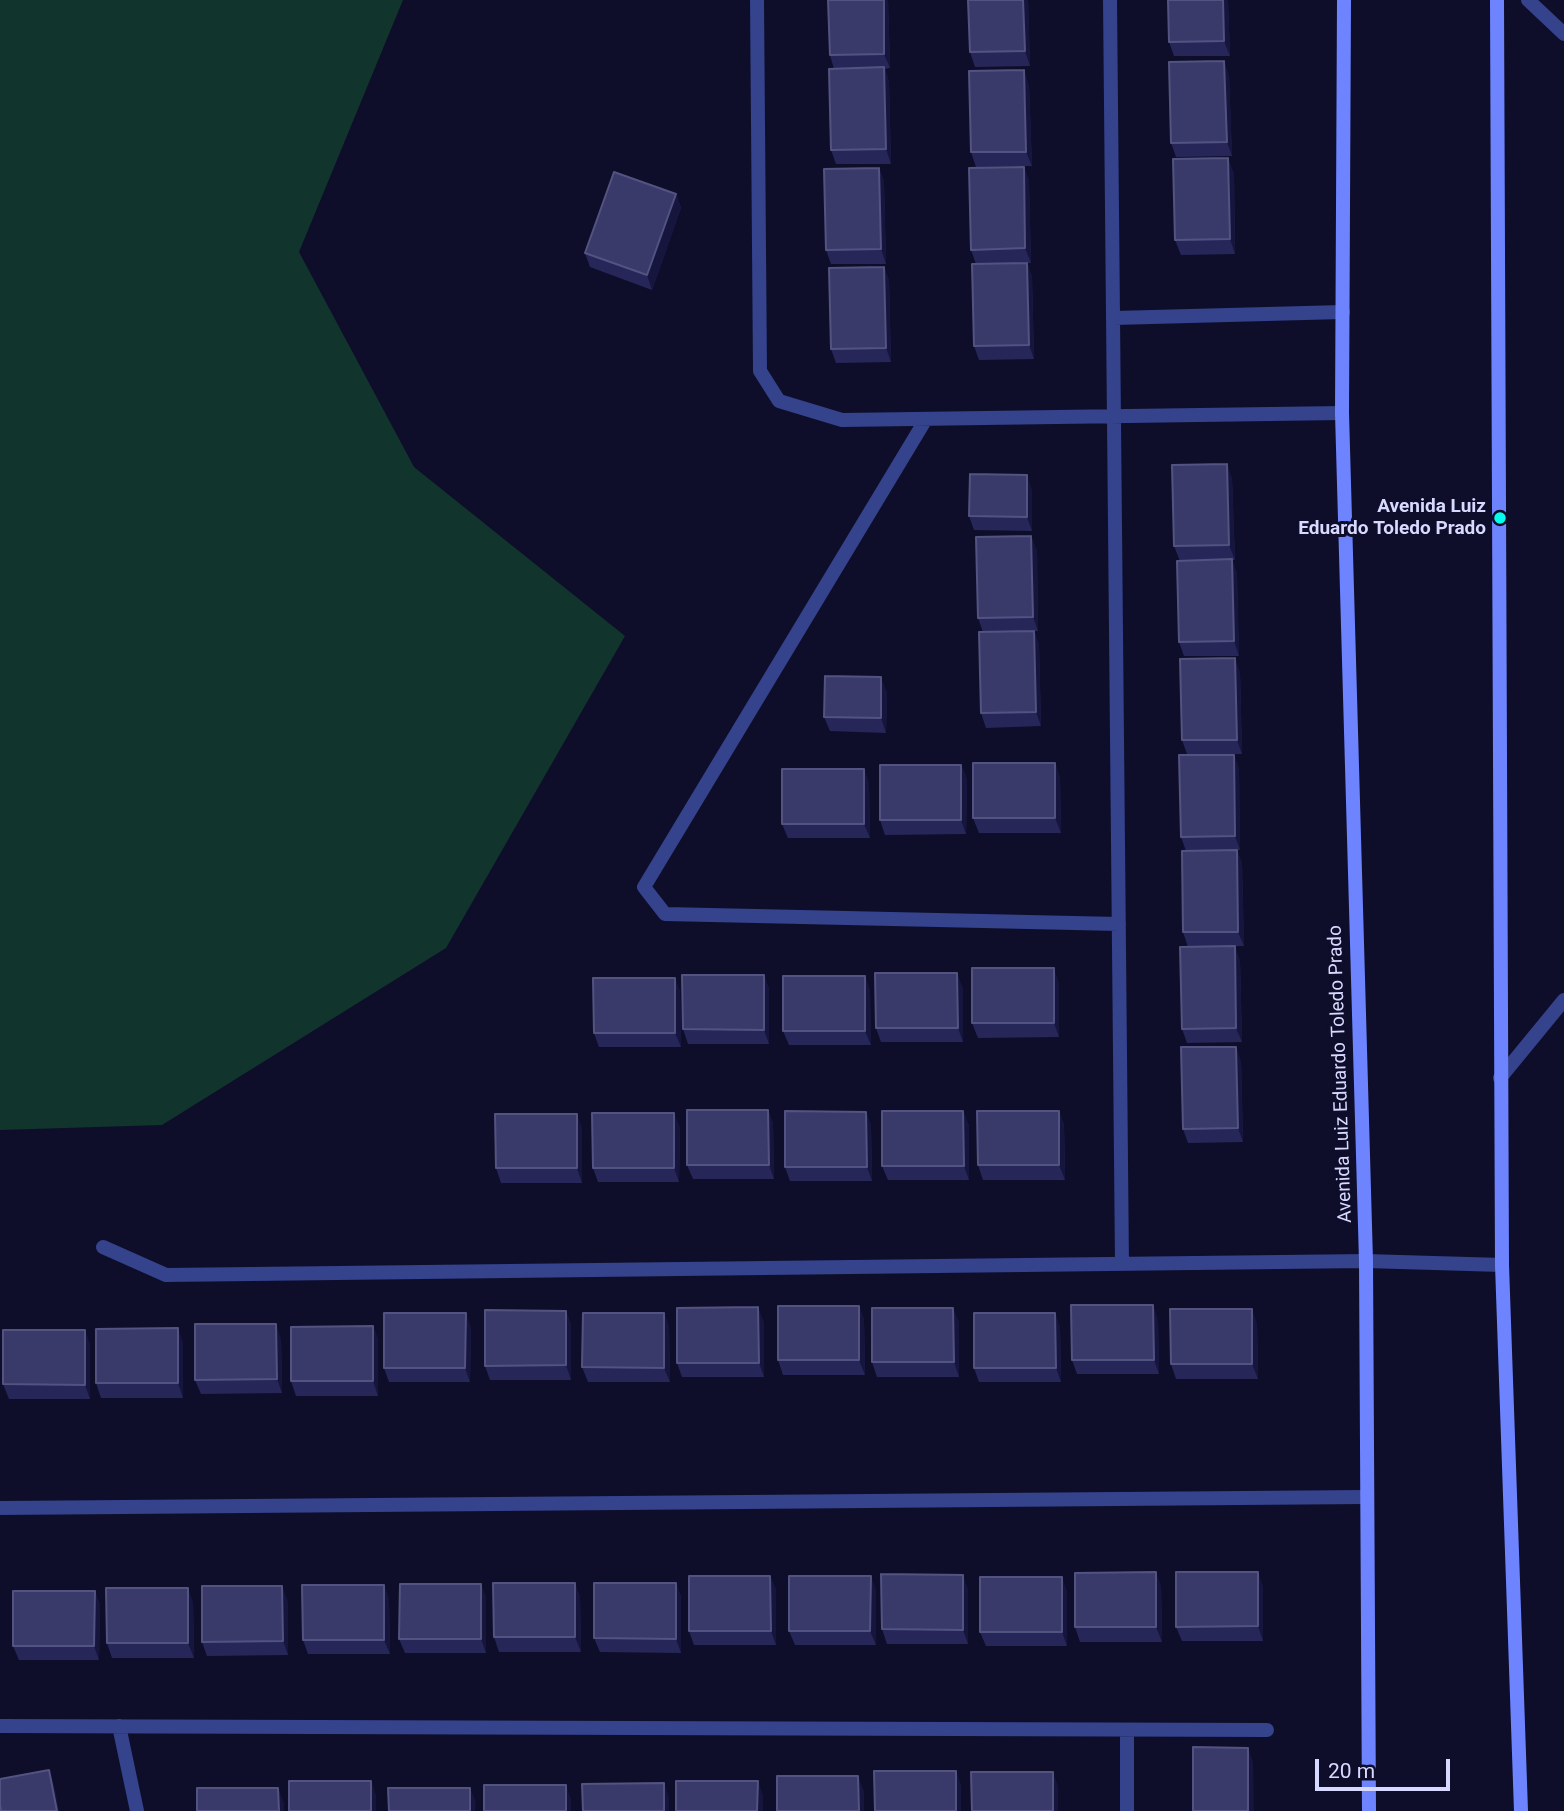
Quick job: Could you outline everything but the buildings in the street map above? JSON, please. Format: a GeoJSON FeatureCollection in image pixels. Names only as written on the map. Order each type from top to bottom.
{"type":"FeatureCollection","features":[{"type":"Feature","properties":{"kind":"main road","name":"Avenida Luiz Eduardo Toledo Prado"},"geometry":{"type":"LineString","coordinates":[[1344,0],[1342,413],[1366,1261],[1369,1811]]}},
{"type":"Feature","properties":{"kind":"main road"},"geometry":{"type":"LineString","coordinates":[[1497,0],[1500,1078],[1503,1265],[1521,1811]]}},
{"type":"Feature","properties":{"kind":"street"},"geometry":{"type":"LineString","coordinates":[[757,0],[760,371],[779,401],[842,420],[1342,413]]}},
{"type":"Feature","properties":{"kind":"street"},"geometry":{"type":"LineString","coordinates":[[1110,0],[1122,1264]]}},
{"type":"Feature","properties":{"kind":"street"},"geometry":{"type":"LineString","coordinates":[[1528,0],[1564,34]]}},
{"type":"Feature","properties":{"kind":"street"},"geometry":{"type":"LineString","coordinates":[[1114,318],[1343,312]]}},
{"type":"Feature","properties":{"kind":"street"},"geometry":{"type":"LineString","coordinates":[[926,419],[644,887],[665,914],[1119,924]]}},
{"type":"Feature","properties":{"kind":"street"},"geometry":{"type":"LineString","coordinates":[[1500,1078],[1564,1000]]}},
{"type":"Feature","properties":{"kind":"street"},"geometry":{"type":"LineString","coordinates":[[103,1247],[166,1275],[1366,1261],[1503,1265]]}},
{"type":"Feature","properties":{"kind":"street"},"geometry":{"type":"LineString","coordinates":[[0,1508],[1366,1497]]}},
{"type":"Feature","properties":{"kind":"street"},"geometry":{"type":"LineString","coordinates":[[0,1726],[1267,1730]]}},
{"type":"Feature","properties":{"kind":"street"},"geometry":{"type":"LineString","coordinates":[[119,1726],[137,1811]]}},
{"type":"Feature","properties":{"kind":"street"},"geometry":{"type":"LineString","coordinates":[[1127,1730],[1127,1811]]}},
{"type":"Feature","properties":{"kind":"green space"},"geometry":{"type":"Polygon","coordinates":[[[0,0],[403,0],[299,252],[414,467],[625,636],[446,948],[162,1125],[0,1130],[0,0]]]}},
{"type":"Feature","properties":{"kind":"place","name":"Avenida Luiz Eduardo Toledo Prado"},"geometry":{"type":"Point","coordinates":[1500,518]}}]}
